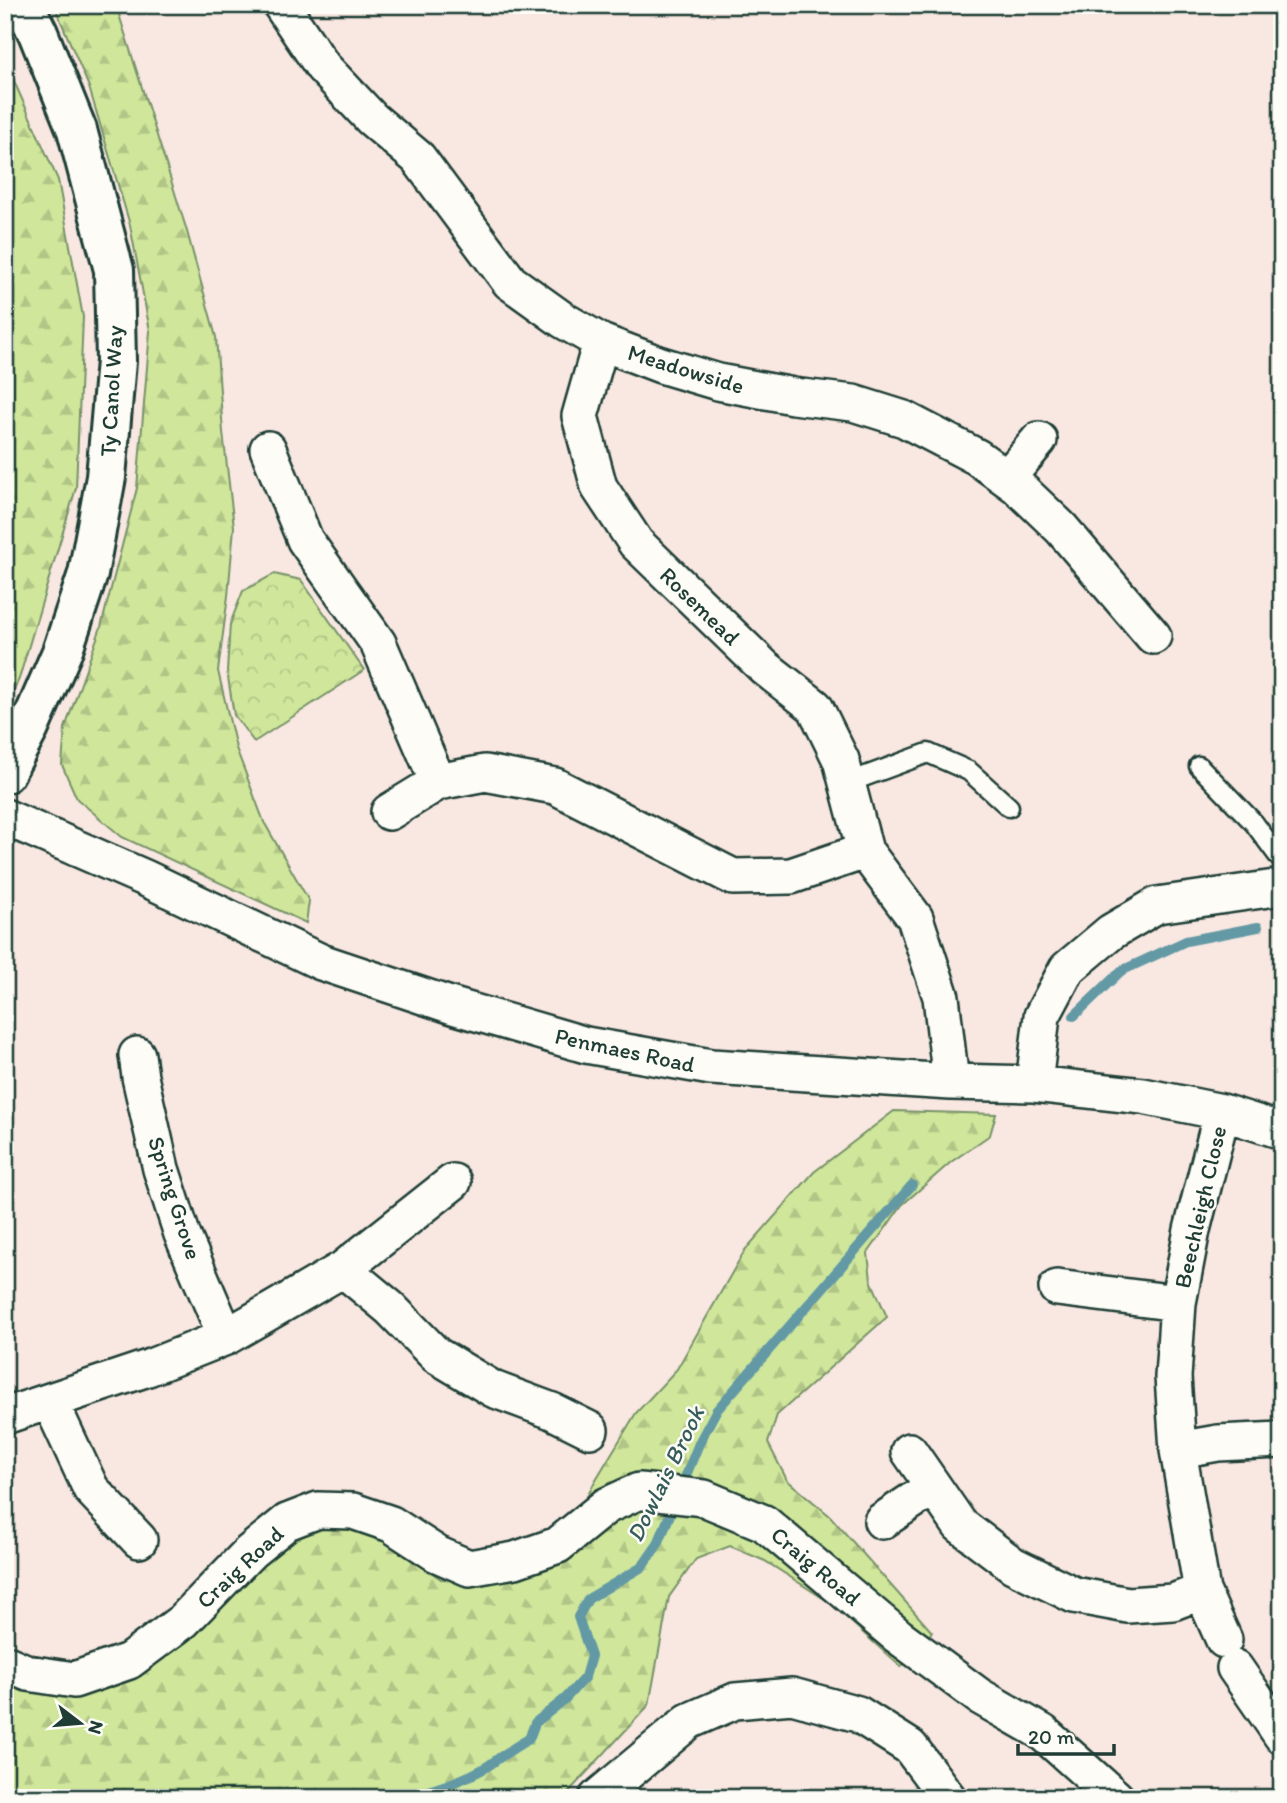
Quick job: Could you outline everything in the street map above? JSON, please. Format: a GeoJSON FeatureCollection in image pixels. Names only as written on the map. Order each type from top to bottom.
{"type":"FeatureCollection","features":[{"type":"Feature","properties":{"kind":"street","name":"Ty Canol Way"},"geometry":{"type":"LineString","coordinates":[[5,773],[29,728],[62,652],[88,574],[106,477],[116,362],[114,270],[77,131],[24,5]]}},
{"type":"Feature","properties":{"kind":"street","name":"Meadowside"},"geometry":{"type":"LineString","coordinates":[[281,5],[323,67],[372,119],[418,158],[510,282],[563,320],[601,342],[661,365],[718,382],[793,396],[853,403],[904,419],[976,457],[1007,478],[1061,528],[1153,636]]}},
{"type":"Feature","properties":{"kind":"street","name":"Rosemead"},"geometry":{"type":"LineString","coordinates":[[601,342],[580,416],[598,487],[636,543],[764,667],[816,707],[841,760],[865,851],[915,918],[941,997],[951,1082]]}},
{"type":"Feature","properties":{"kind":"street"},"geometry":{"type":"LineString","coordinates":[[1007,478],[1039,440]]}},
{"type":"Feature","properties":{"kind":"street"},"geometry":{"type":"LineString","coordinates":[[268,449],[305,540],[378,643],[438,782]]}},
{"type":"Feature","properties":{"kind":"street"},"geometry":{"type":"LineString","coordinates":[[389,812],[438,782],[485,773],[555,786],[733,877],[792,876],[865,851]]}},
{"type":"Feature","properties":{"kind":"street","name":"Penmaes Road"},"geometry":{"type":"LineString","coordinates":[[5,817],[145,878],[321,962],[453,1006],[586,1045],[710,1067],[951,1082],[1034,1084],[1143,1097],[1223,1112],[1282,1131]]}},
{"type":"Feature","properties":{"kind":"street"},"geometry":{"type":"LineString","coordinates":[[1034,1084],[1042,1016],[1067,969],[1111,932],[1157,905],[1282,887]]}},
{"type":"Feature","properties":{"kind":"street","name":"Spring Grove"},"geometry":{"type":"LineString","coordinates":[[137,1055],[161,1170],[182,1234],[226,1337]]}},
{"type":"Feature","properties":{"kind":"street","name":"Beechleigh Close"},"geometry":{"type":"LineString","coordinates":[[1223,1112],[1192,1230],[1178,1303],[1173,1377],[1178,1450],[1202,1591],[1230,1654],[1282,1736]]}},
{"type":"Feature","properties":{"kind":"street"},"geometry":{"type":"LineString","coordinates":[[5,1416],[148,1368],[226,1337],[343,1269],[453,1182]]}},
{"type":"Feature","properties":{"kind":"street"},"geometry":{"type":"LineString","coordinates":[[343,1269],[390,1308],[436,1354],[493,1389],[552,1411],[590,1430]]}},
{"type":"Feature","properties":{"kind":"street","name":"Beechleigh Close"},"geometry":{"type":"LineString","coordinates":[[1057,1288],[1178,1303]]}},
{"type":"Feature","properties":{"kind":"street"},"geometry":{"type":"LineString","coordinates":[[50,1401],[91,1489],[139,1540]]}},
{"type":"Feature","properties":{"kind":"street"},"geometry":{"type":"LineString","coordinates":[[1178,1450],[1219,1443],[1282,1440]]}},
{"type":"Feature","properties":{"kind":"street"},"geometry":{"type":"LineString","coordinates":[[908,1451],[960,1525],[1013,1565],[1074,1595],[1128,1605],[1173,1602],[1202,1591]]}},
{"type":"Feature","properties":{"kind":"street"},"geometry":{"type":"LineString","coordinates":[[882,1521],[933,1487]]}},
{"type":"Feature","properties":{"kind":"street","name":"Craig Road"},"geometry":{"type":"LineString","coordinates":[[5,1663],[28,1673],[74,1680],[129,1661],[183,1620],[250,1552],[287,1522],[318,1510],[353,1511],[391,1524],[437,1554],[469,1568],[515,1560],[558,1545],[606,1506],[639,1491],[663,1493],[704,1498],[764,1523],[898,1636],[979,1696],[1042,1732],[1116,1798]]}},
{"type":"Feature","properties":{"kind":"street"},"geometry":{"type":"LineString","coordinates":[[597,1798],[690,1720],[735,1701],[792,1696],[858,1714],[910,1747],[948,1798]]}},
{"type":"Feature","properties":{"kind":"lane"},"geometry":{"type":"LineString","coordinates":[[847,783],[928,753],[969,771],[1009,807]]}},
{"type":"Feature","properties":{"kind":"lane"},"geometry":{"type":"LineString","coordinates":[[1199,766],[1254,823],[1282,861]]}},
{"type":"Feature","properties":{"kind":"green space"},"geometry":{"type":"Polygon","coordinates":[[[54,5],[116,5],[186,228],[216,337],[234,527],[218,671],[236,748],[264,822],[309,901],[306,923],[122,837],[77,799],[62,765],[65,728],[101,627],[137,488],[150,331],[130,225],[89,87],[54,5]]]}},
{"type":"Feature","properties":{"kind":"green space"},"geometry":{"type":"Polygon","coordinates":[[[5,61],[58,180],[83,317],[76,488],[19,679],[5,709],[5,61]]]}},
{"type":"Feature","properties":{"kind":"green space"},"geometry":{"type":"Polygon","coordinates":[[[274,574],[301,580],[364,670],[254,742],[234,715],[227,671],[230,624],[243,591],[274,574]]]}},
{"type":"Feature","properties":{"kind":"green space"},"geometry":{"type":"Polygon","coordinates":[[[894,1111],[996,1114],[990,1135],[951,1162],[902,1205],[868,1253],[871,1280],[887,1317],[777,1415],[768,1443],[787,1480],[830,1516],[932,1632],[901,1667],[829,1602],[765,1561],[730,1546],[696,1559],[669,1597],[649,1705],[563,1798],[22,1798],[5,1782],[5,1648],[105,1684],[307,1531],[344,1526],[385,1540],[441,1579],[494,1581],[579,1513],[636,1413],[677,1369],[745,1250],[814,1172],[894,1111]]]}},
{"type":"Feature","properties":{"kind":"waterway","name":"Dowlais Brook"},"geometry":{"type":"LineString","coordinates":[[1074,1016],[1121,971],[1186,941],[1258,927]]}},
{"type":"Feature","properties":{"kind":"waterway","name":"Dowlais Brook"},"geometry":{"type":"LineString","coordinates":[[406,1798],[469,1776],[529,1739],[535,1723],[565,1699],[585,1677],[591,1656],[578,1617],[588,1599],[642,1567],[658,1544],[700,1441],[716,1411],[912,1185]]}}]}
